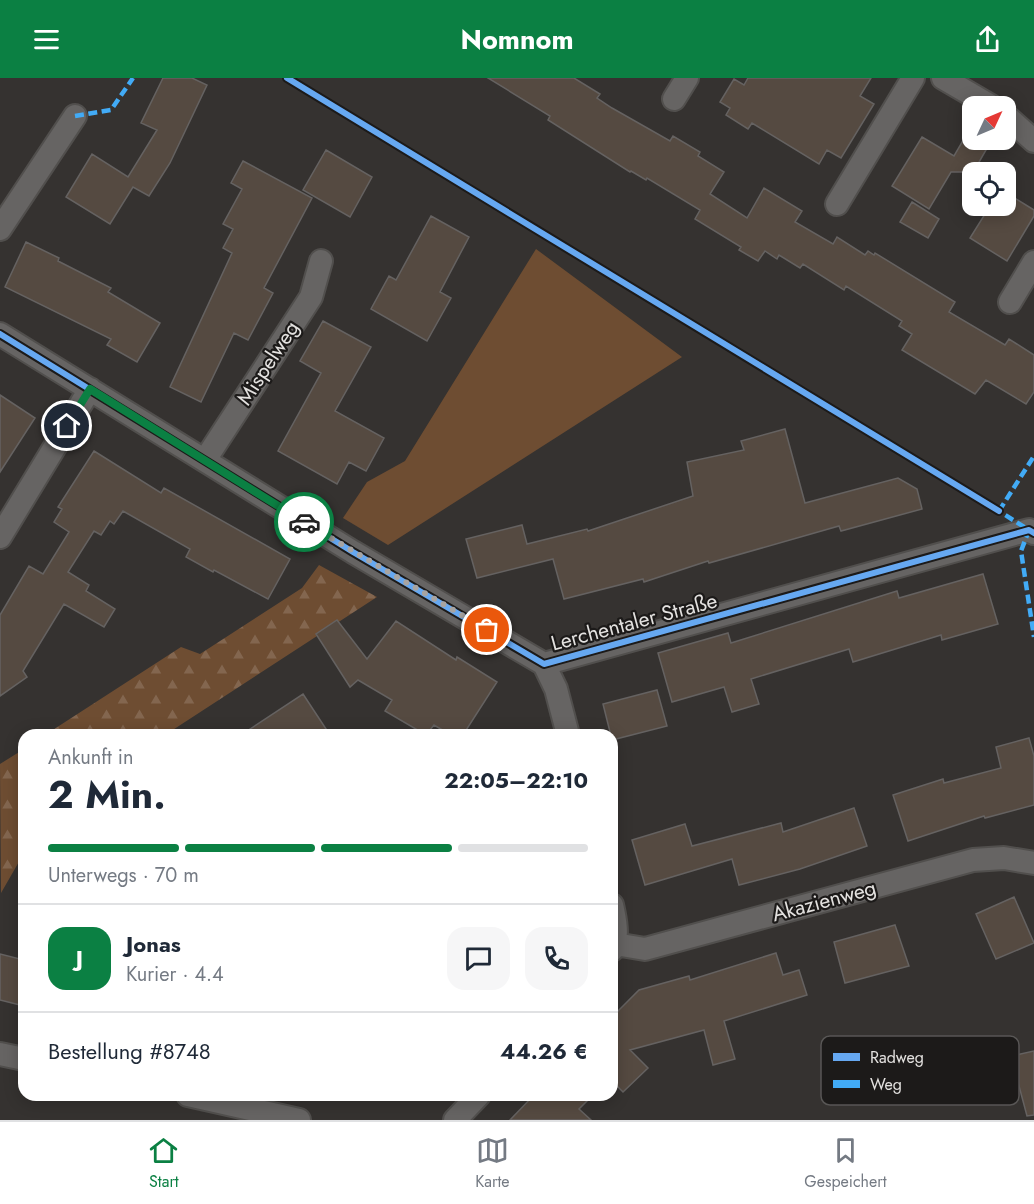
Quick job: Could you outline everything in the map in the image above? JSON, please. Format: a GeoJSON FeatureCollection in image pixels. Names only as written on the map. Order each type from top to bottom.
{"type":"FeatureCollection","features":[{"type":"Feature","properties":{"kind":"street"},"geometry":{"type":"LineString","coordinates":[[674,99],[687,78]]}},
{"type":"Feature","properties":{"kind":"street"},"geometry":{"type":"LineString","coordinates":[[837,204],[913,78]]}},
{"type":"Feature","properties":{"kind":"street"},"geometry":{"type":"LineString","coordinates":[[952,80],[976,96]]}},
{"type":"Feature","properties":{"kind":"street"},"geometry":{"type":"LineString","coordinates":[[0,229],[75,116]]}},
{"type":"Feature","properties":{"kind":"street"},"geometry":{"type":"LineString","coordinates":[[1016,125],[1034,141]]}},
{"type":"Feature","properties":{"kind":"street","name":"Mispelweg"},"geometry":{"type":"LineString","coordinates":[[205,460],[311,297],[321,261]]}},
{"type":"Feature","properties":{"kind":"street"},"geometry":{"type":"LineString","coordinates":[[1010,302],[1034,262]]}},
{"type":"Feature","properties":{"kind":"street","name":"Lerchentaler Straße"},"geometry":{"type":"LineString","coordinates":[[0,334],[353,552],[544,664],[1029,530],[1034,533]]}},
{"type":"Feature","properties":{"kind":"street"},"geometry":{"type":"LineString","coordinates":[[0,537],[90,389]]}},
{"type":"Feature","properties":{"kind":"street"},"geometry":{"type":"LineString","coordinates":[[544,664],[556,688],[566,729]]}},
{"type":"Feature","properties":{"kind":"street","name":"Akazienweg"},"geometry":{"type":"LineString","coordinates":[[618,947],[645,949],[973,860],[1004,858],[1034,863]]}},
{"type":"Feature","properties":{"kind":"street"},"geometry":{"type":"LineString","coordinates":[[0,1054],[18,1058]]}},
{"type":"Feature","properties":{"kind":"street"},"geometry":{"type":"LineString","coordinates":[[215,1101],[299,1120]]}},
{"type":"Feature","properties":{"kind":"street"},"geometry":{"type":"LineString","coordinates":[[455,1120],[473,1101]]}},
{"type":"Feature","properties":{"kind":"green space"},"geometry":{"type":"Polygon","coordinates":[[[536,249],[682,357],[388,545],[343,518],[367,482],[405,461],[536,249]]]}},
{"type":"Feature","properties":{"kind":"green space"},"geometry":{"type":"Polygon","coordinates":[[[319,565],[377,597],[174,729],[54,729],[181,647],[200,654],[302,588],[319,565]]]}},
{"type":"Feature","properties":{"kind":"green space"},"geometry":{"type":"Polygon","coordinates":[[[18,753],[18,863],[1,893],[0,764],[18,753]]]}},
{"type":"Feature","properties":{"kind":"building"},"geometry":{"type":"Polygon","coordinates":[[[163,78],[192,78],[207,85],[170,163],[149,196],[133,187],[110,224],[66,197],[92,154],[128,177],[157,130],[141,123],[163,78]]]}},
{"type":"Feature","properties":{"kind":"building"},"geometry":{"type":"Polygon","coordinates":[[[488,78],[574,78],[600,94],[597,98],[612,108],[670,141],[673,136],[700,152],[698,156],[724,172],[710,194],[747,218],[764,188],[802,211],[795,222],[833,244],[837,237],[865,255],[868,251],[874,255],[875,253],[955,302],[949,312],[1005,345],[1009,339],[1034,355],[1034,392],[1026,404],[986,380],[975,394],[902,350],[912,334],[899,326],[902,321],[846,286],[844,290],[803,264],[800,268],[779,255],[777,259],[765,251],[758,261],[739,250],[741,247],[695,219],[700,210],[647,178],[646,180],[630,172],[548,120],[550,116],[488,78]]]}},
{"type":"Feature","properties":{"kind":"building"},"geometry":{"type":"Polygon","coordinates":[[[748,78],[871,78],[860,96],[874,104],[841,158],[827,150],[819,164],[752,123],[748,129],[726,115],[730,108],[720,102],[734,79],[744,85],[748,78]]]}},
{"type":"Feature","properties":{"kind":"building"},"geometry":{"type":"Polygon","coordinates":[[[922,137],[954,156],[962,142],[962,150],[986,150],[979,162],[962,162],[962,172],[951,172],[929,209],[892,186],[922,137]]]}},
{"type":"Feature","properties":{"kind":"building"},"geometry":{"type":"Polygon","coordinates":[[[326,150],[372,177],[350,217],[303,190],[326,150]]]}},
{"type":"Feature","properties":{"kind":"building"},"geometry":{"type":"Polygon","coordinates":[[[243,161],[312,198],[264,288],[273,293],[248,340],[234,333],[201,402],[170,387],[232,253],[223,248],[233,229],[223,224],[242,189],[231,183],[243,161]]]}},
{"type":"Feature","properties":{"kind":"building"},"geometry":{"type":"Polygon","coordinates":[[[1016,199],[1034,210],[1034,216],[1007,261],[970,238],[984,216],[1016,216],[1016,199]]]}},
{"type":"Feature","properties":{"kind":"building"},"geometry":{"type":"Polygon","coordinates":[[[912,202],[939,219],[928,238],[900,222],[912,202]]]}},
{"type":"Feature","properties":{"kind":"building"},"geometry":{"type":"Polygon","coordinates":[[[431,216],[469,237],[440,292],[451,298],[427,341],[371,309],[389,276],[396,280],[431,216]]]}},
{"type":"Feature","properties":{"kind":"building"},"geometry":{"type":"Polygon","coordinates":[[[26,242],[111,288],[108,292],[160,323],[137,362],[107,345],[111,339],[5,287],[26,242]]]}},
{"type":"Feature","properties":{"kind":"building"},"geometry":{"type":"Polygon","coordinates":[[[323,321],[371,347],[335,411],[384,438],[366,471],[349,462],[337,484],[278,451],[321,373],[300,361],[323,321]]]}},
{"type":"Feature","properties":{"kind":"building"},"geometry":{"type":"Polygon","coordinates":[[[0,395],[35,418],[0,472],[0,395]]]}},
{"type":"Feature","properties":{"kind":"building"},"geometry":{"type":"Polygon","coordinates":[[[785,429],[805,503],[898,478],[917,489],[922,509],[841,531],[839,526],[709,563],[708,561],[644,582],[643,579],[564,599],[553,559],[477,578],[466,539],[522,525],[527,544],[587,529],[588,531],[693,496],[687,462],[744,450],[741,441],[785,429]]]}},
{"type":"Feature","properties":{"kind":"building"},"geometry":{"type":"Polygon","coordinates":[[[94,451],[161,493],[164,488],[290,559],[268,599],[186,557],[190,549],[123,511],[114,524],[110,521],[101,535],[94,531],[68,572],[89,585],[86,591],[115,609],[104,627],[64,604],[23,671],[27,677],[0,696],[0,615],[29,566],[43,574],[69,532],[54,522],[62,509],[58,507],[94,451]]]}},
{"type":"Feature","properties":{"kind":"building"},"geometry":{"type":"Polygon","coordinates":[[[983,574],[998,624],[942,640],[941,635],[853,662],[849,649],[751,679],[759,704],[732,712],[724,687],[672,702],[658,653],[728,633],[731,643],[897,591],[899,598],[983,574]]]}},
{"type":"Feature","properties":{"kind":"building"},"geometry":{"type":"Polygon","coordinates":[[[337,620],[367,659],[396,621],[456,660],[457,657],[497,682],[467,729],[441,729],[434,725],[431,729],[416,729],[385,711],[392,700],[358,680],[350,687],[316,634],[337,620]]]}},
{"type":"Feature","properties":{"kind":"building"},"geometry":{"type":"Polygon","coordinates":[[[657,690],[667,726],[618,738],[618,729],[609,729],[603,704],[657,690]]]}},
{"type":"Feature","properties":{"kind":"building"},"geometry":{"type":"Polygon","coordinates":[[[303,694],[326,729],[250,729],[303,694]]]}},
{"type":"Feature","properties":{"kind":"building"},"geometry":{"type":"Polygon","coordinates":[[[1029,738],[1034,756],[1034,805],[985,818],[984,816],[908,841],[893,795],[943,779],[944,783],[1001,768],[996,747],[1029,738]]]}},
{"type":"Feature","properties":{"kind":"building"},"geometry":{"type":"Polygon","coordinates":[[[854,808],[867,846],[800,869],[739,885],[732,859],[645,885],[632,840],[685,824],[692,846],[781,823],[783,832],[854,808]]]}},
{"type":"Feature","properties":{"kind":"building"},"geometry":{"type":"Polygon","coordinates":[[[1014,897],[1034,943],[996,959],[976,914],[1014,897]]]}},
{"type":"Feature","properties":{"kind":"building"},"geometry":{"type":"Polygon","coordinates":[[[895,925],[909,966],[845,983],[834,942],[895,925]]]}},
{"type":"Feature","properties":{"kind":"building"},"geometry":{"type":"Polygon","coordinates":[[[776,953],[783,975],[799,970],[807,995],[724,1021],[735,1059],[713,1065],[704,1030],[630,1050],[648,1068],[623,1092],[618,1087],[618,1011],[639,990],[689,976],[690,980],[776,953]]]}},
{"type":"Feature","properties":{"kind":"building"},"geometry":{"type":"Polygon","coordinates":[[[0,954],[18,958],[18,1004],[0,1000],[0,954]]]}},
{"type":"Feature","properties":{"kind":"building"},"geometry":{"type":"Polygon","coordinates":[[[1034,1051],[1034,1115],[1027,1116],[1019,1086],[1019,1054],[1034,1051]]]}},
{"type":"Feature","properties":{"kind":"building"},"geometry":{"type":"Polygon","coordinates":[[[528,1101],[587,1101],[579,1109],[591,1120],[510,1120],[528,1101]]]}},
{"type":"Feature","properties":{"kind":"marked path"},"geometry":{"type":"LineString","coordinates":[[75,116],[111,110],[133,78]]}},
{"type":"Feature","properties":{"kind":"marked path"},"geometry":{"type":"LineString","coordinates":[[999,511],[1034,456]]}},
{"type":"Feature","properties":{"kind":"marked path"},"geometry":{"type":"LineString","coordinates":[[994,508],[1029,530],[1021,551],[1034,637]]}},
{"type":"Feature","properties":{"kind":"cycle path"},"geometry":{"type":"LineString","coordinates":[[287,78],[999,511]]}},
{"type":"Feature","properties":{"kind":"cycle path"},"geometry":{"type":"LineString","coordinates":[[0,334],[353,552],[544,664],[1029,530],[1034,533]]}},
{"type":"Feature","properties":{"kind":"way so far"},"geometry":{"type":"LineString","coordinates":[[304,522],[487,630]]}},
{"type":"Feature","properties":{"kind":"route"},"geometry":{"type":"LineString","coordinates":[[67,426],[90,389],[304,522]]}}]}
